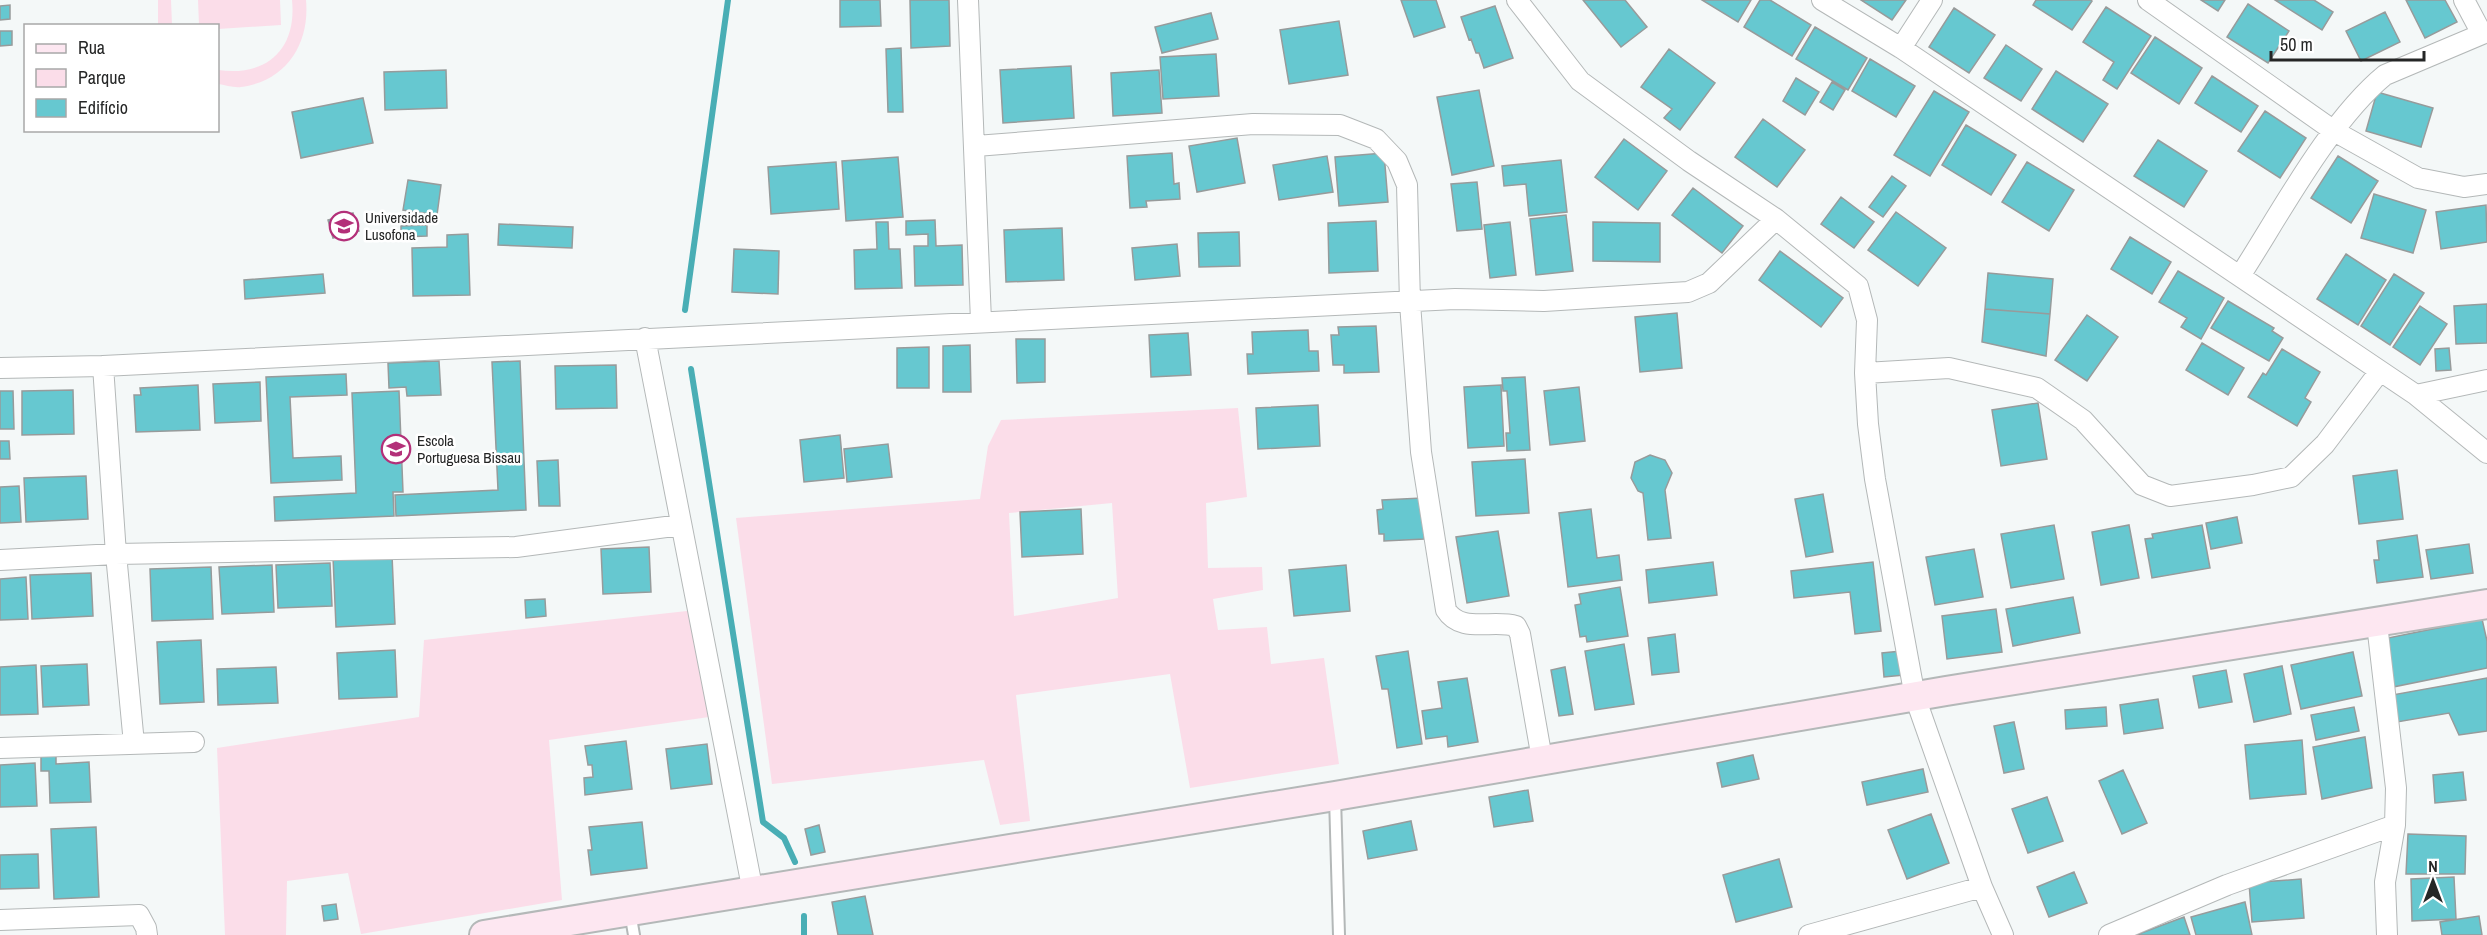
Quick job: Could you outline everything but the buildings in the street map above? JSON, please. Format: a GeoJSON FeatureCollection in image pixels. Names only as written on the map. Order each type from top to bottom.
{"type":"FeatureCollection","features":[{"type":"Feature","properties":{"kind":"main road"},"geometry":{"type":"LineString","coordinates":[[484,935],[632,923],[753,892],[1915,697],[2377,624],[2487,604]]}},
{"type":"Feature","properties":{"kind":"street"},"geometry":{"type":"LineString","coordinates":[[968,0],[976,146],[981,321]]}},
{"type":"Feature","properties":{"kind":"street"},"geometry":{"type":"LineString","coordinates":[[1517,0],[1580,81],[1689,161],[1776,219],[1858,286],[1867,320],[1865,373],[1875,479],[1915,697],[1982,886],[2003,935]]}},
{"type":"Feature","properties":{"kind":"street"},"geometry":{"type":"LineString","coordinates":[[1822,0],[1902,48],[2380,370],[2416,395],[2487,453]]}},
{"type":"Feature","properties":{"kind":"street"},"geometry":{"type":"LineString","coordinates":[[1902,48],[1932,0]]}},
{"type":"Feature","properties":{"kind":"street"},"geometry":{"type":"LineString","coordinates":[[2148,0],[2334,131],[2418,178],[2464,188],[2487,184]]}},
{"type":"Feature","properties":{"kind":"street"},"geometry":{"type":"LineString","coordinates":[[2240,276],[2334,131],[2385,75],[2485,33],[2464,0]]}},
{"type":"Feature","properties":{"kind":"street"},"geometry":{"type":"LineString","coordinates":[[976,146],[1253,124],[1340,125],[1376,139],[1397,161],[1407,185],[1410,303],[1421,452],[1446,610],[1452,619],[1460,623],[1516,626],[1520,634],[1542,759]]}},
{"type":"Feature","properties":{"kind":"street"},"geometry":{"type":"LineString","coordinates":[[0,368],[103,366],[981,321],[1410,303],[1455,298],[1544,301],[1688,292],[1709,283],[1776,219]]}},
{"type":"Feature","properties":{"kind":"street"},"geometry":{"type":"LineString","coordinates":[[645,338],[753,892]]}},
{"type":"Feature","properties":{"kind":"street"},"geometry":{"type":"LineString","coordinates":[[103,366],[116,554],[134,744]]}},
{"type":"Feature","properties":{"kind":"street"},"geometry":{"type":"LineString","coordinates":[[1865,373],[1949,368],[2037,388],[2083,420],[2142,485],[2169,496],[2253,485],[2291,477],[2325,444],[2380,370]]}},
{"type":"Feature","properties":{"kind":"street"},"geometry":{"type":"LineString","coordinates":[[2416,395],[2487,380]]}},
{"type":"Feature","properties":{"kind":"street"},"geometry":{"type":"LineString","coordinates":[[0,560],[116,554],[516,546],[681,525]]}},
{"type":"Feature","properties":{"kind":"street"},"geometry":{"type":"LineString","coordinates":[[2377,624],[2396,788],[2395,825],[2385,882],[2387,935]]}},
{"type":"Feature","properties":{"kind":"street"},"geometry":{"type":"LineString","coordinates":[[0,748],[194,741]]}},
{"type":"Feature","properties":{"kind":"street"},"geometry":{"type":"LineString","coordinates":[[2109,935],[2227,885],[2395,825]]}},
{"type":"Feature","properties":{"kind":"street"},"geometry":{"type":"LineString","coordinates":[[1809,935],[1982,886]]}},
{"type":"Feature","properties":{"kind":"street"},"geometry":{"type":"LineString","coordinates":[[0,920],[139,915],[147,935]]}},
{"type":"Feature","properties":{"kind":"lane"},"geometry":{"type":"LineString","coordinates":[[1335,795],[1339,935]]}},
{"type":"Feature","properties":{"kind":"green space"},"geometry":{"type":"Polygon","coordinates":[[[158,0],[171,0],[172,24],[158,24],[158,0]]]}},
{"type":"Feature","properties":{"kind":"green space"},"geometry":{"type":"Polygon","coordinates":[[[198,0],[280,0],[281,25],[219,29],[219,24],[199,24],[198,0]]]}},
{"type":"Feature","properties":{"kind":"green space"},"geometry":{"type":"Polygon","coordinates":[[[292,0],[306,0],[304,31],[299,45],[283,68],[257,83],[238,87],[219,84],[219,70],[251,69],[275,56],[289,33],[292,0]]]}},
{"type":"Feature","properties":{"kind":"green space"},"geometry":{"type":"Polygon","coordinates":[[[1238,408],[1247,497],[1206,503],[1208,568],[1262,567],[1263,590],[1213,599],[1218,630],[1267,627],[1271,664],[1324,658],[1339,764],[1190,788],[1170,674],[1016,695],[1030,821],[1000,825],[984,760],[772,784],[736,518],[980,499],[988,446],[1001,420],[1238,408]],[[1112,503],[1009,513],[1014,616],[1118,598],[1112,503]]]}},
{"type":"Feature","properties":{"kind":"green space"},"geometry":{"type":"Polygon","coordinates":[[[696,610],[716,716],[549,740],[562,900],[361,934],[348,873],[287,881],[286,935],[225,935],[217,748],[419,717],[424,640],[696,610]]]}},
{"type":"Feature","properties":{"kind":"waterway"},"geometry":{"type":"LineString","coordinates":[[685,310],[728,0]]}},
{"type":"Feature","properties":{"kind":"waterway"},"geometry":{"type":"LineString","coordinates":[[691,369],[763,822],[784,838],[795,862]]}},
{"type":"Feature","properties":{"kind":"waterway"},"geometry":{"type":"LineString","coordinates":[[804,916],[804,935]]}},
{"type":"Feature","properties":{"kind":"place","name":"Universidade Lusofona"},"geometry":{"type":"Point","coordinates":[344,226]}},
{"type":"Feature","properties":{"kind":"place","name":"Escola Portuguesa Bissau"},"geometry":{"type":"Point","coordinates":[396,449]}}]}
